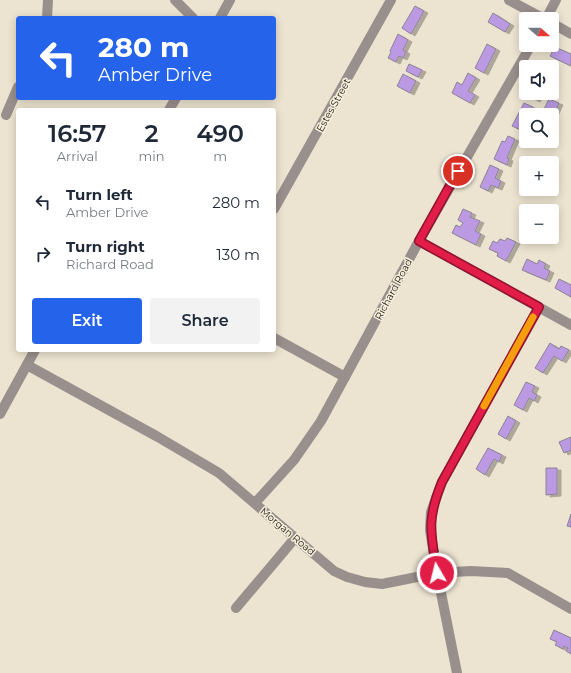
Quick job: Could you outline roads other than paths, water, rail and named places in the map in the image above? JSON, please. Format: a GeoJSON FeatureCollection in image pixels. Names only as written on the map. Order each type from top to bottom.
{"type":"FeatureCollection","features":[{"type":"Feature","properties":{"kind":"street"},"geometry":{"type":"LineString","coordinates":[[47,16],[48,0]]}},
{"type":"Feature","properties":{"kind":"street"},"geometry":{"type":"LineString","coordinates":[[175,0],[191,16]]}},
{"type":"Feature","properties":{"kind":"street"},"geometry":{"type":"LineString","coordinates":[[221,16],[230,0]]}},
{"type":"Feature","properties":{"kind":"street","name":"Estes Street"},"geometry":{"type":"LineString","coordinates":[[276,205],[391,0]]}},
{"type":"Feature","properties":{"kind":"street"},"geometry":{"type":"LineString","coordinates":[[509,0],[532,12]]}},
{"type":"Feature","properties":{"kind":"street"},"geometry":{"type":"LineString","coordinates":[[549,12],[556,0]]}},
{"type":"Feature","properties":{"kind":"street"},"geometry":{"type":"LineString","coordinates":[[559,27],[571,34]]}},
{"type":"Feature","properties":{"kind":"street","name":"Richard Road"},"geometry":{"type":"LineString","coordinates":[[255,503],[294,460],[321,421],[419,241],[527,52]]}},
{"type":"Feature","properties":{"kind":"street"},"geometry":{"type":"LineString","coordinates":[[6,115],[16,92]]}},
{"type":"Feature","properties":{"kind":"street"},"geometry":{"type":"LineString","coordinates":[[419,241],[571,325]]}},
{"type":"Feature","properties":{"kind":"street"},"geometry":{"type":"LineString","coordinates":[[457,673],[430,530],[431,512],[442,482],[539,307]]}},
{"type":"Feature","properties":{"kind":"street"},"geometry":{"type":"LineString","coordinates":[[276,339],[345,377]]}},
{"type":"Feature","properties":{"kind":"street"},"geometry":{"type":"LineString","coordinates":[[0,414],[34,352]]}},
{"type":"Feature","properties":{"kind":"street","name":"Morgan Road"},"geometry":{"type":"LineString","coordinates":[[27,365],[158,437],[212,469],[255,503],[334,571],[365,582],[382,584],[437,573],[471,571],[508,573],[571,609]]}},
{"type":"Feature","properties":{"kind":"street"},"geometry":{"type":"LineString","coordinates":[[236,608],[296,538]]}}]}
